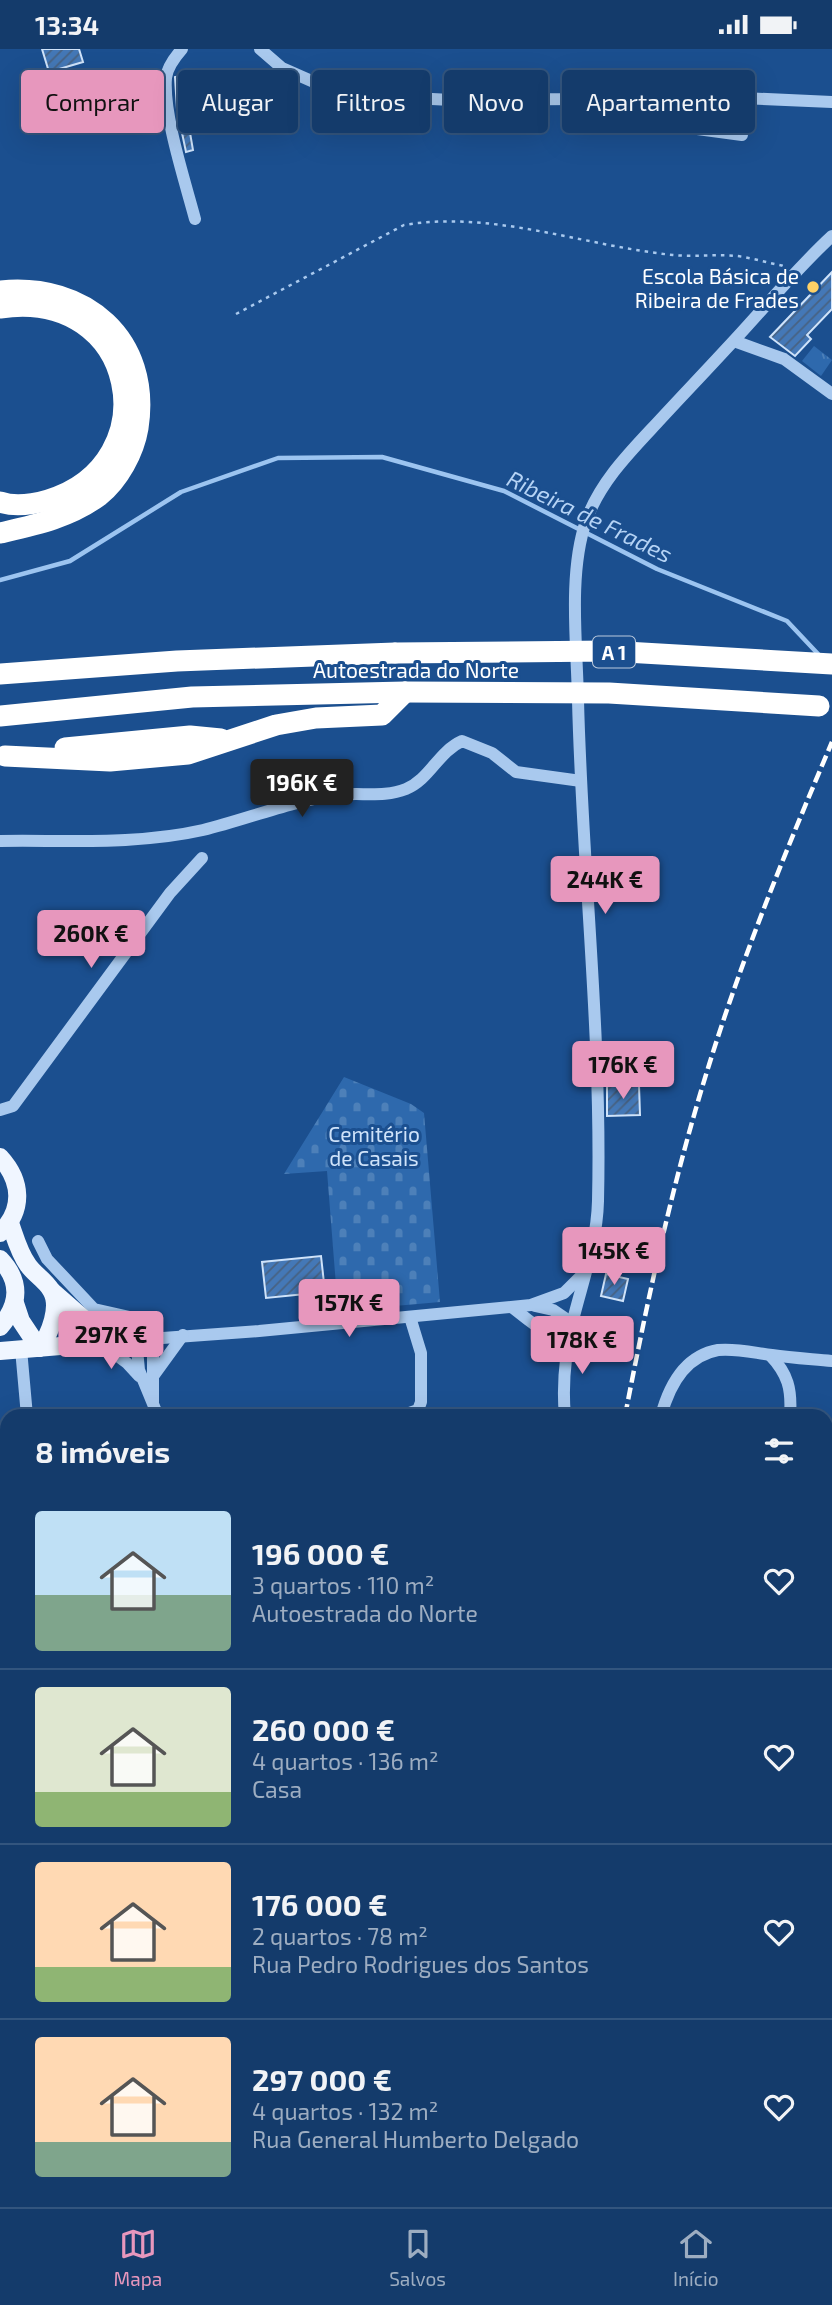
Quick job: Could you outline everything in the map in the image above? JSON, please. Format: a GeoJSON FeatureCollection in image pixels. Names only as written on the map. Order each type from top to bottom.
{"type":"FeatureCollection","features":[{"type":"Feature","properties":{"kind":"highway"},"geometry":{"type":"LineString","coordinates":[[0,291],[21,289],[53,293],[82,304],[107,323],[126,347],[130,357],[137,377],[141,410],[136,441],[121,472],[101,494],[74,512],[41,524],[0,533]]}},
{"type":"Feature","properties":{"kind":"highway"},"geometry":{"type":"LineString","coordinates":[[0,308],[20,305],[50,308],[76,318],[96,335],[111,355],[122,380],[124,407],[119,435],[104,461],[85,481],[63,495],[36,503],[0,502]]}},
{"type":"Feature","properties":{"kind":"highway","name":"Autoestrada do Norte"},"geometry":{"type":"LineString","coordinates":[[0,674],[177,661],[395,653],[608,651],[832,664]]}},
{"type":"Feature","properties":{"kind":"highway"},"geometry":{"type":"LineString","coordinates":[[3,756],[110,761],[188,754],[276,725],[316,718],[382,715],[405,692]]}},
{"type":"Feature","properties":{"kind":"highway","name":"Autoestrada do Norte"},"geometry":{"type":"LineString","coordinates":[[0,716],[192,697],[405,692],[609,693],[832,708]]}},
{"type":"Feature","properties":{"kind":"main road"},"geometry":{"type":"LineString","coordinates":[[0,1157],[10,1168],[16,1181],[18,1203],[5,1228],[28,1265],[52,1291],[92,1326],[136,1340]]}},
{"type":"Feature","properties":{"kind":"main road"},"geometry":{"type":"LineString","coordinates":[[0,1259],[10,1269],[17,1291],[15,1303],[0,1327]]}},
{"type":"Feature","properties":{"kind":"main road"},"geometry":{"type":"LineString","coordinates":[[30,1348],[45,1341],[54,1307],[52,1291]]}},
{"type":"Feature","properties":{"kind":"main road"},"geometry":{"type":"LineString","coordinates":[[15,1303],[30,1348]]}},
{"type":"Feature","properties":{"kind":"main road"},"geometry":{"type":"LineString","coordinates":[[0,1351],[136,1340]]}},
{"type":"Feature","properties":{"kind":"street"},"geometry":{"type":"LineString","coordinates":[[181,49],[166,76],[170,118],[195,219]]}},
{"type":"Feature","properties":{"kind":"street"},"geometry":{"type":"LineString","coordinates":[[260,49],[282,68],[316,83],[394,97],[451,100],[562,99]]}},
{"type":"Feature","properties":{"kind":"street"},"geometry":{"type":"LineString","coordinates":[[755,99],[832,102]]}},
{"type":"Feature","properties":{"kind":"street"},"geometry":{"type":"LineString","coordinates":[[727,133],[742,135]]}},
{"type":"Feature","properties":{"kind":"street"},"geometry":{"type":"LineString","coordinates":[[565,1409],[564,1383],[571,1329],[594,1245],[597,1212],[597,1090],[581,781],[576,591],[579,555],[586,522],[614,468],[734,341],[797,268],[832,236]]}},
{"type":"Feature","properties":{"kind":"street"},"geometry":{"type":"LineString","coordinates":[[734,341],[784,359],[832,394]]}},
{"type":"Feature","properties":{"kind":"street"},"geometry":{"type":"LineString","coordinates":[[0,841],[139,839],[202,830],[274,808],[338,794],[391,793],[421,781],[446,751],[462,741],[492,753],[516,772],[581,781]]}},
{"type":"Feature","properties":{"kind":"street"},"geometry":{"type":"LineString","coordinates":[[0,1109],[13,1106],[170,893],[202,858]]}},
{"type":"Feature","properties":{"kind":"street"},"geometry":{"type":"LineString","coordinates":[[38,1241],[47,1259],[94,1309],[143,1320],[136,1340],[137,1360],[148,1377],[156,1409]]}},
{"type":"Feature","properties":{"kind":"street"},"geometry":{"type":"LineString","coordinates":[[136,1340],[513,1308],[531,1305],[564,1293],[587,1271]]}},
{"type":"Feature","properties":{"kind":"street"},"geometry":{"type":"LineString","coordinates":[[531,1305],[553,1310],[571,1329]]}},
{"type":"Feature","properties":{"kind":"street"},"geometry":{"type":"LineString","coordinates":[[513,1308],[543,1331],[557,1336],[571,1329]]}},
{"type":"Feature","properties":{"kind":"street"},"geometry":{"type":"LineString","coordinates":[[411,1317],[421,1353],[421,1402],[418,1409]]}},
{"type":"Feature","properties":{"kind":"street"},"geometry":{"type":"LineString","coordinates":[[148,1377],[183,1335]]}},
{"type":"Feature","properties":{"kind":"street"},"geometry":{"type":"LineString","coordinates":[[100,1342],[148,1377]]}},
{"type":"Feature","properties":{"kind":"street"},"geometry":{"type":"LineString","coordinates":[[27,1409],[30,1348]]}},
{"type":"Feature","properties":{"kind":"street"},"geometry":{"type":"LineString","coordinates":[[663,1409],[667,1391],[679,1373],[695,1359],[717,1350],[832,1361]]}},
{"type":"Feature","properties":{"kind":"street"},"geometry":{"type":"LineString","coordinates":[[770,1355],[784,1370],[790,1388],[790,1409]]}},
{"type":"Feature","properties":{"kind":"path"},"geometry":{"type":"LineString","coordinates":[[236,314],[404,225],[434,220],[501,226],[674,255],[736,256],[797,268]]}},
{"type":"Feature","properties":{"kind":"green space"},"geometry":{"type":"Polygon","coordinates":[[[814,346],[832,360],[821,376],[802,361],[814,346]]]}},
{"type":"Feature","properties":{"kind":"green space","name":"Cemitério de Casais"},"geometry":{"type":"Polygon","coordinates":[[[344,1077],[411,1104],[424,1113],[440,1302],[338,1311],[327,1171],[284,1174],[344,1077]]]}},
{"type":"Feature","properties":{"kind":"building"},"geometry":{"type":"Polygon","coordinates":[[[42,49],[79,49],[83,62],[48,70],[42,49]]]}},
{"type":"Feature","properties":{"kind":"building"},"geometry":{"type":"Polygon","coordinates":[[[178,76],[178,114],[177,109],[175,77],[178,76]]]}},
{"type":"Feature","properties":{"kind":"building"},"geometry":{"type":"Polygon","coordinates":[[[182,133],[190,133],[193,150],[186,152],[182,133]]]}},
{"type":"Feature","properties":{"kind":"building"},"geometry":{"type":"Polygon","coordinates":[[[832,272],[832,309],[807,335],[811,339],[795,356],[770,337],[832,272]]]}},
{"type":"Feature","properties":{"kind":"building"},"geometry":{"type":"Polygon","coordinates":[[[639,1085],[640,1115],[607,1116],[607,1086],[639,1085]]]}},
{"type":"Feature","properties":{"kind":"building"},"geometry":{"type":"Polygon","coordinates":[[[321,1256],[325,1292],[266,1298],[262,1262],[321,1256]]]}},
{"type":"Feature","properties":{"kind":"building"},"geometry":{"type":"Polygon","coordinates":[[[606,1274],[628,1279],[623,1301],[601,1296],[606,1274]]]}},
{"type":"Feature","properties":{"kind":"building"},"geometry":{"type":"Polygon","coordinates":[[[600,1320],[621,1326],[617,1337],[597,1331],[600,1320]]]}},
{"type":"Feature","properties":{"kind":"waterway","name":"Ribeira de Frades"},"geometry":{"type":"LineString","coordinates":[[0,580],[70,561],[181,492],[278,458],[382,457],[504,491],[657,569],[787,621],[819,655]]}},
{"type":"Feature","properties":{"kind":"railway"},"geometry":{"type":"LineString","coordinates":[[626,1409],[662,1239],[709,1065],[766,902],[832,742]]}},
{"type":"Feature","properties":{"kind":"place","name":"Escola Básica de Ribeira de Frades"},"geometry":{"type":"Point","coordinates":[813,287]}}]}
